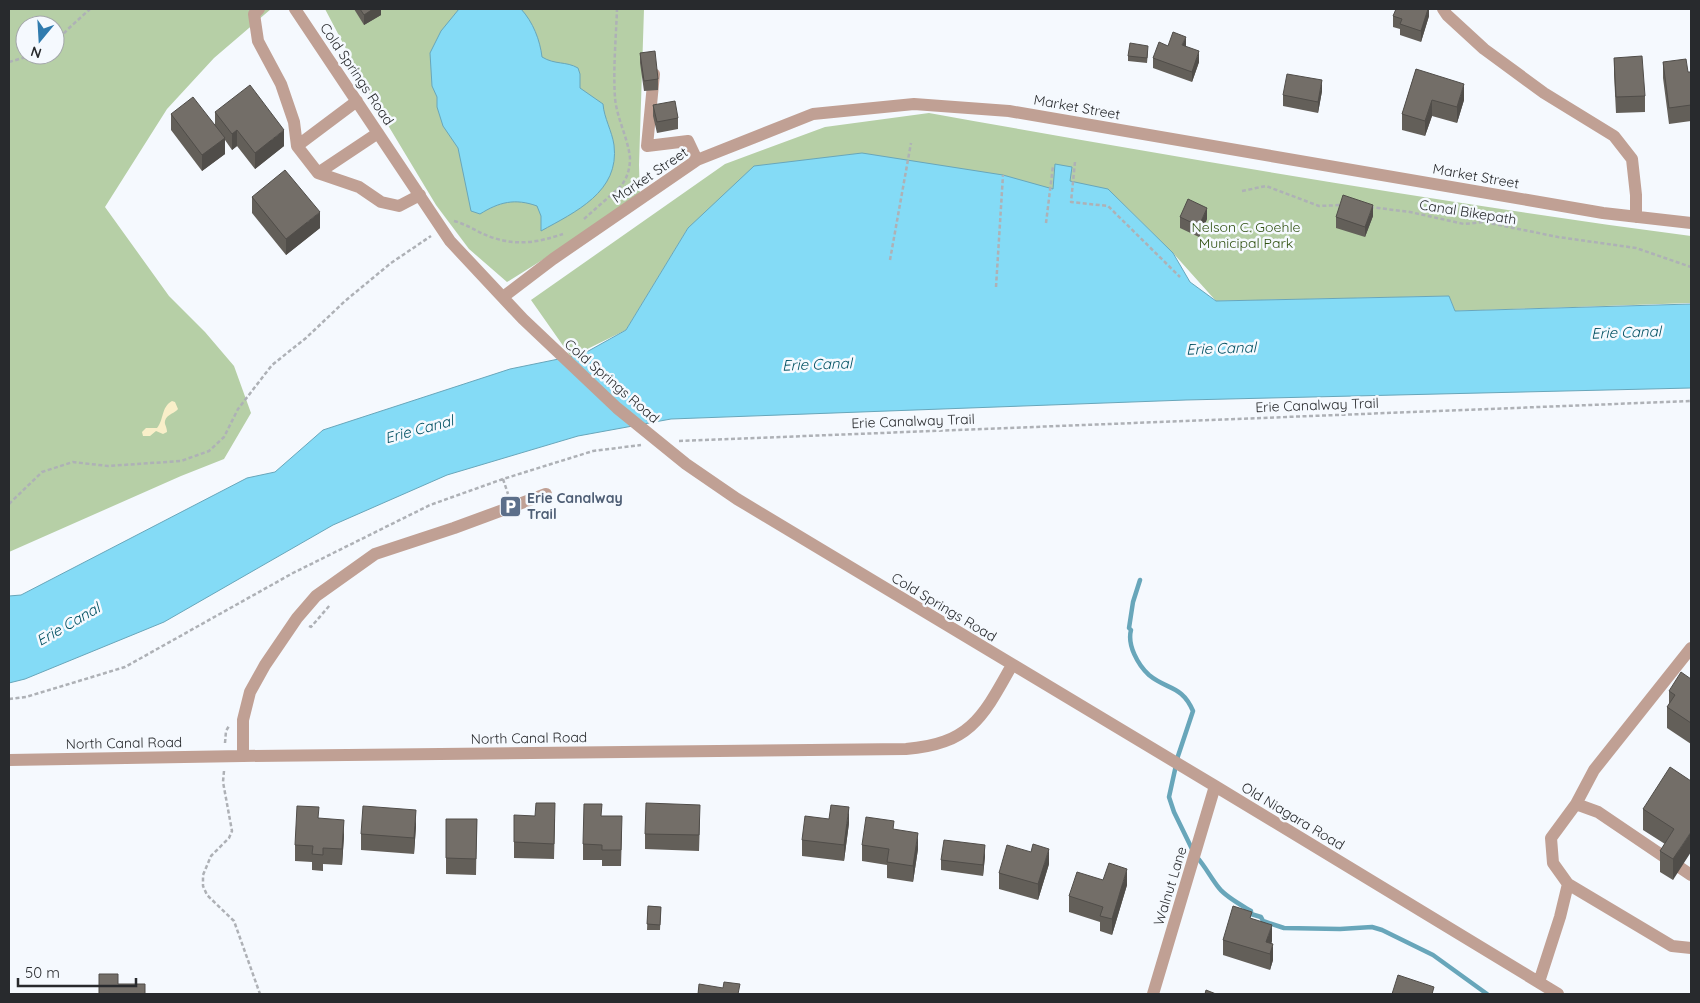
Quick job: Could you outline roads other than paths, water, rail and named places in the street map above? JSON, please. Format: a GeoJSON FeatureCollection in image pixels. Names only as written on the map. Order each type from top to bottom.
{"type":"FeatureCollection","features":[{"type":"Feature","properties":{"kind":"street"},"geometry":{"type":"LineString","coordinates":[[259,9],[254,14],[258,41],[281,84],[294,122],[297,146],[318,173],[359,187],[381,202],[399,206],[420,195]]}},
{"type":"Feature","properties":{"kind":"street","name":"Cold Springs Road"},"geometry":{"type":"LineString","coordinates":[[295,9],[450,241],[523,319],[617,408],[686,464],[737,499],[1012,665]]}},
{"type":"Feature","properties":{"kind":"street"},"geometry":{"type":"LineString","coordinates":[[1443,9],[1447,15],[1484,48],[1544,93],[1614,136],[1632,160],[1636,195],[1636,217]]}},
{"type":"Feature","properties":{"kind":"street"},"geometry":{"type":"LineString","coordinates":[[654,63],[647,146],[688,141],[697,160]]}},
{"type":"Feature","properties":{"kind":"street"},"geometry":{"type":"LineString","coordinates":[[297,146],[357,101]]}},
{"type":"Feature","properties":{"kind":"street","name":"Market Street"},"geometry":{"type":"LineString","coordinates":[[503,297],[553,259],[697,160],[813,114],[914,104],[1009,111],[1603,213],[1691,223]]}},
{"type":"Feature","properties":{"kind":"street"},"geometry":{"type":"LineString","coordinates":[[318,173],[378,133]]}},
{"type":"Feature","properties":{"kind":"street"},"geometry":{"type":"LineString","coordinates":[[243,756],[243,720],[250,692],[297,618],[316,596],[375,554],[454,528],[546,494]]}},
{"type":"Feature","properties":{"kind":"street"},"geometry":{"type":"LineString","coordinates":[[1691,648],[1594,770],[1576,804],[1551,838],[1553,863],[1568,884],[1672,946],[1691,948]]}},
{"type":"Feature","properties":{"kind":"street","name":"North Canal Road"},"geometry":{"type":"LineString","coordinates":[[9,760],[829,750],[928,747],[959,736],[973,724],[994,697],[1012,665]]}},
{"type":"Feature","properties":{"kind":"street","name":"Old Niagara Road"},"geometry":{"type":"LineString","coordinates":[[1012,665],[1558,994]]}},
{"type":"Feature","properties":{"kind":"street","name":"Walnut Lane"},"geometry":{"type":"LineString","coordinates":[[1153,994],[1215,786]]}},
{"type":"Feature","properties":{"kind":"street"},"geometry":{"type":"LineString","coordinates":[[1576,804],[1598,812],[1691,875]]}},
{"type":"Feature","properties":{"kind":"street"},"geometry":{"type":"LineString","coordinates":[[1539,982],[1560,917],[1568,884]]}},
{"type":"Feature","properties":{"kind":"water"},"geometry":{"type":"Polygon","coordinates":[[[459,9],[521,9],[535,32],[540,44],[542,57],[578,68],[580,88],[603,104],[614,145],[614,161],[610,176],[603,188],[581,208],[541,231],[541,216],[537,206],[521,202],[507,202],[480,214],[471,211],[458,148],[443,126],[437,107],[437,97],[432,86],[430,53],[441,31],[459,9]]]}},
{"type":"Feature","properties":{"kind":"water","name":"Erie Canal"},"geometry":{"type":"Polygon","coordinates":[[[862,153],[1003,175],[1053,189],[1055,164],[1072,167],[1070,181],[1108,189],[1173,253],[1190,282],[1216,301],[1449,296],[1455,311],[1691,304],[1691,388],[1186,400],[671,419],[578,436],[447,475],[333,525],[164,622],[25,679],[9,683],[9,596],[21,595],[247,478],[275,472],[323,430],[510,369],[583,354],[626,330],[688,228],[754,166],[862,153]]]}},
{"type":"Feature","properties":{"kind":"waterway"},"geometry":{"type":"LineString","coordinates":[[1140,580],[1133,602],[1129,628],[1131,630],[1130,636],[1134,654],[1149,675],[1179,692],[1189,703],[1193,711],[1178,756],[1169,797],[1192,849]]}},
{"type":"Feature","properties":{"kind":"waterway"},"geometry":{"type":"LineString","coordinates":[[1196,856],[1222,891],[1251,911],[1251,914],[1261,917],[1263,921],[1284,928],[1340,929],[1372,927],[1382,930],[1433,955],[1487,994]]}},
{"type":"Feature","properties":{"kind":"place","name":"Erie Canalway Trail"},"geometry":{"type":"Point","coordinates":[511,506]}},
{"type":"Feature","properties":{"kind":"park label","name":"Nelson C. Goehle Municipal Park"},"geometry":{"type":"Point","coordinates":[1246,236]}}]}
